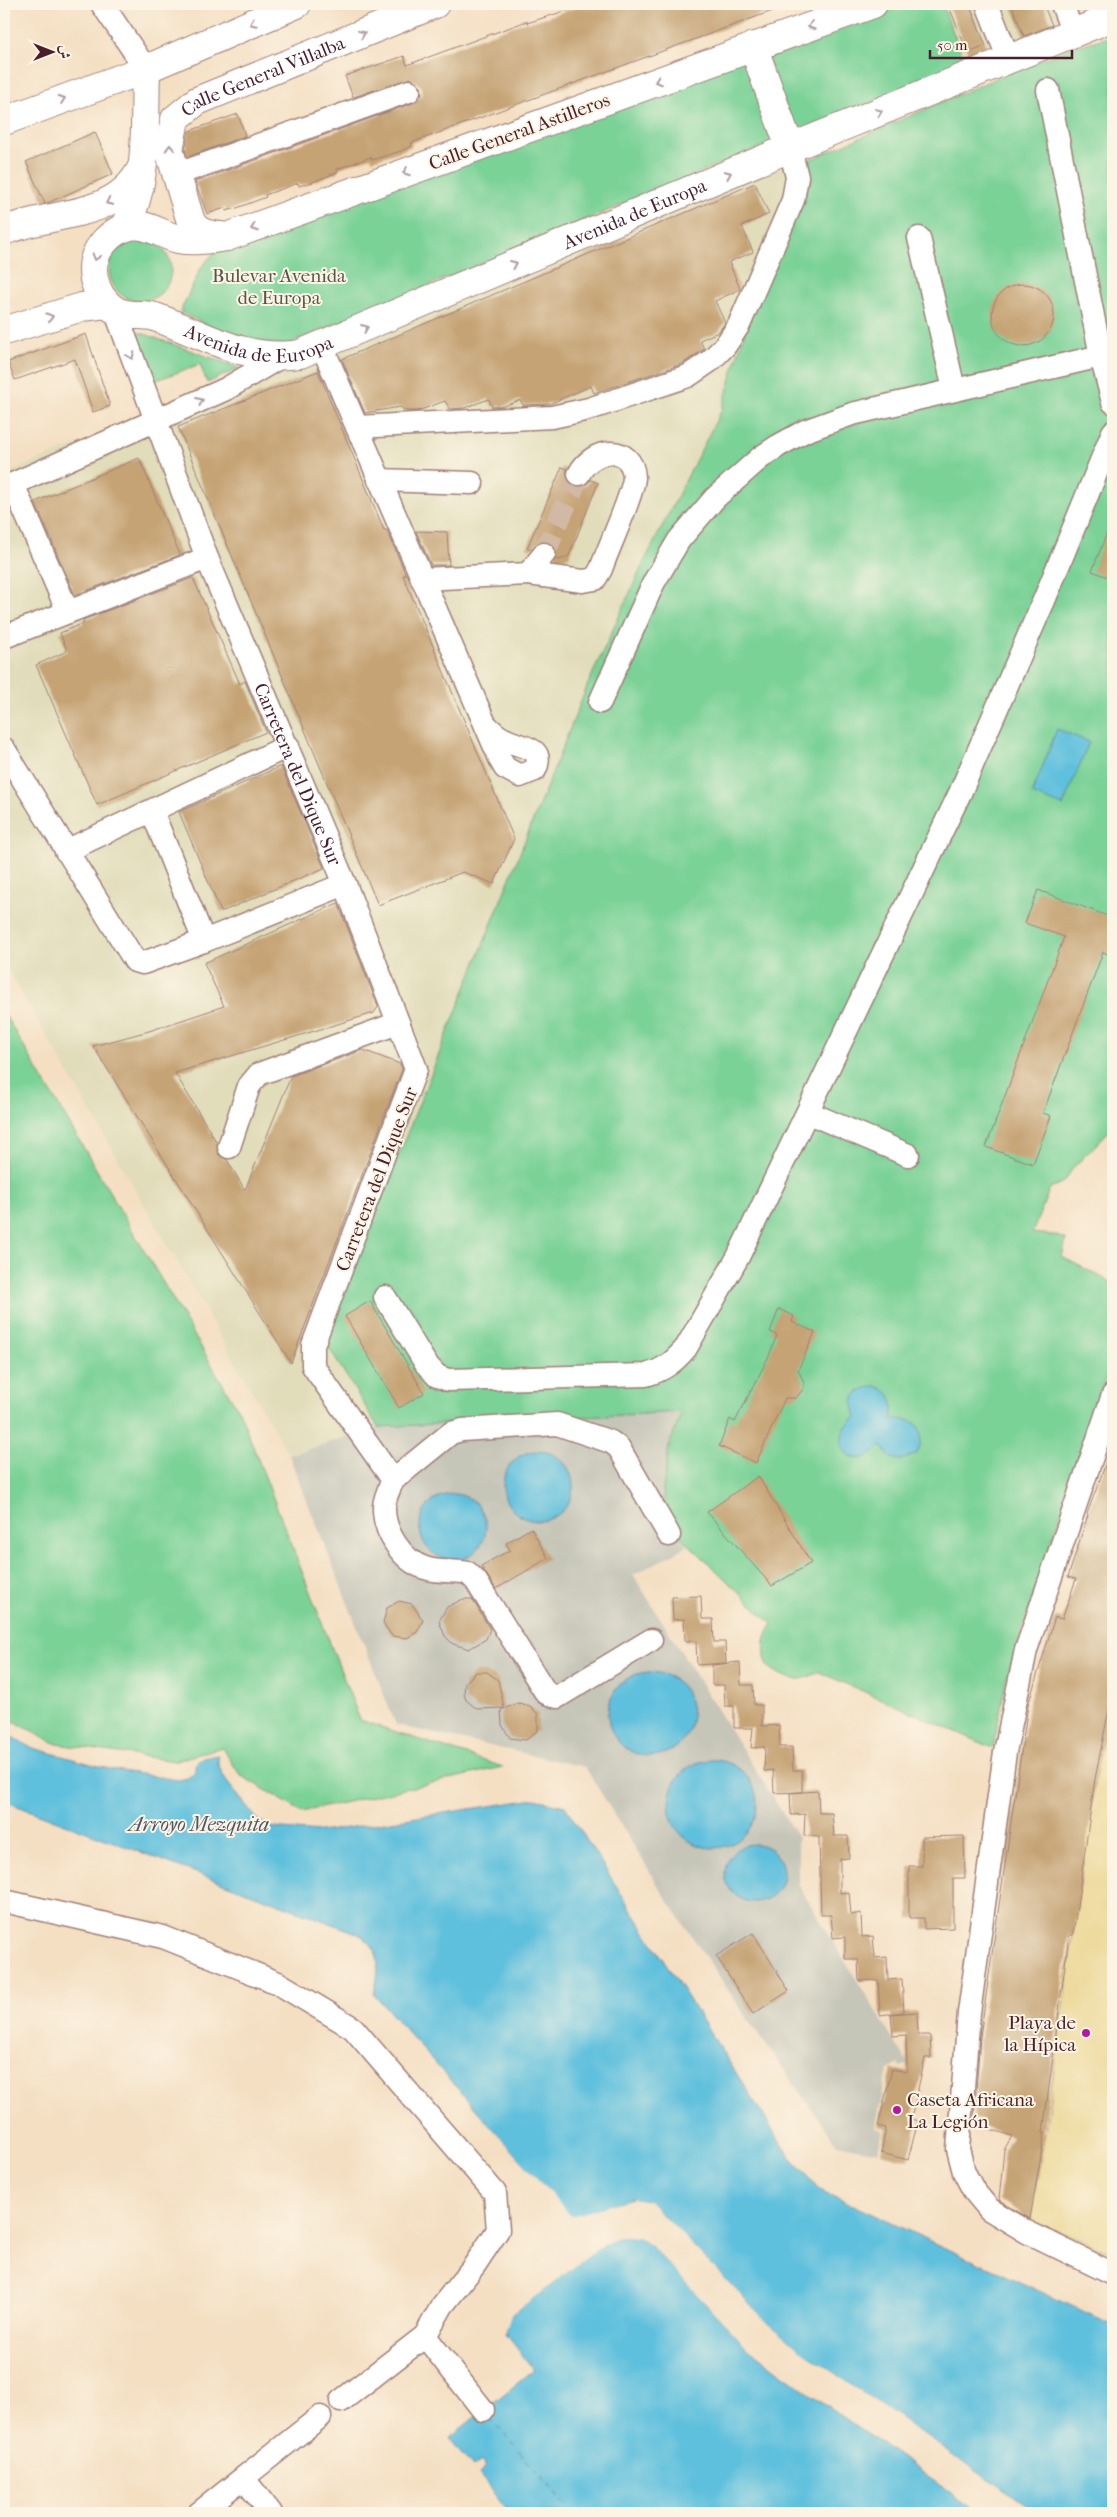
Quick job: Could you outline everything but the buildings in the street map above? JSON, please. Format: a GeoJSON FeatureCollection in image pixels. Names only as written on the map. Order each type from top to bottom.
{"type":"FeatureCollection","features":[{"type":"Feature","properties":{"kind":"main road"},"geometry":{"type":"LineString","coordinates":[[10,118],[146,69],[297,4]]}},
{"type":"Feature","properties":{"kind":"main road","name":"Calle General Villalba"},"geometry":{"type":"LineString","coordinates":[[227,237],[205,234],[195,228],[186,210],[169,150],[176,119],[197,101],[435,4]]}},
{"type":"Feature","properties":{"kind":"main road","name":"Calle General Astilleros"},"geometry":{"type":"LineString","coordinates":[[124,228],[145,226],[188,240],[227,237],[873,4]]}},
{"type":"Feature","properties":{"kind":"main road","name":"Avenida de Europa"},"geometry":{"type":"LineString","coordinates":[[111,307],[134,316],[153,317],[221,346],[264,356],[300,354],[790,148],[1113,17]]}},
{"type":"Feature","properties":{"kind":"main road"},"geometry":{"type":"LineString","coordinates":[[753,46],[790,148]]}},
{"type":"Feature","properties":{"kind":"main road"},"geometry":{"type":"LineString","coordinates":[[146,69],[176,119]]}},
{"type":"Feature","properties":{"kind":"main road"},"geometry":{"type":"LineString","coordinates":[[111,307],[95,284],[94,261],[105,240],[124,228],[138,199],[142,167],[146,69]]}},
{"type":"Feature","properties":{"kind":"main road"},"geometry":{"type":"LineString","coordinates":[[4,230],[41,218],[105,205],[128,188],[142,167]]}},
{"type":"Feature","properties":{"kind":"main road"},"geometry":{"type":"LineString","coordinates":[[4,331],[82,307],[111,307]]}},
{"type":"Feature","properties":{"kind":"street"},"geometry":{"type":"LineString","coordinates":[[102,4],[124,33],[146,69]]}},
{"type":"Feature","properties":{"kind":"street"},"geometry":{"type":"LineString","coordinates":[[987,4],[1009,60]]}},
{"type":"Feature","properties":{"kind":"street"},"geometry":{"type":"LineString","coordinates":[[1062,4],[1073,34]]}},
{"type":"Feature","properties":{"kind":"street"},"geometry":{"type":"LineString","coordinates":[[1048,90],[1101,356],[1113,402]]}},
{"type":"Feature","properties":{"kind":"street"},"geometry":{"type":"LineString","coordinates":[[176,176],[409,91]]}},
{"type":"Feature","properties":{"kind":"street"},"geometry":{"type":"LineString","coordinates":[[357,427],[552,417],[589,409],[688,376],[710,361],[725,346],[739,325],[793,200],[797,177],[790,148]]}},
{"type":"Feature","properties":{"kind":"street"},"geometry":{"type":"LineString","coordinates":[[919,238],[954,389]]}},
{"type":"Feature","properties":{"kind":"street","name":"Carretera del Dique Sur"},"geometry":{"type":"LineString","coordinates":[[111,307],[207,558],[345,884],[414,1062],[415,1076],[313,1345],[312,1355],[313,1366],[319,1376],[393,1480]]}},
{"type":"Feature","properties":{"kind":"street"},"geometry":{"type":"LineString","coordinates":[[322,346],[487,726]]}},
{"type":"Feature","properties":{"kind":"street"},"geometry":{"type":"LineString","coordinates":[[68,612],[8,486],[226,389],[282,356]]}},
{"type":"Feature","properties":{"kind":"street"},"geometry":{"type":"LineString","coordinates":[[600,702],[654,582],[679,540],[709,504],[752,465],[778,446],[828,421],[954,389],[1101,356]]}},
{"type":"Feature","properties":{"kind":"street"},"geometry":{"type":"LineString","coordinates":[[384,1297],[426,1364],[437,1376],[448,1380],[646,1375],[662,1370],[686,1348],[724,1282],[809,1113],[960,793],[1045,598],[1113,432]]}},
{"type":"Feature","properties":{"kind":"street"},"geometry":{"type":"LineString","coordinates":[[422,579],[528,574],[583,581],[594,578],[598,574],[634,479],[628,461],[620,455],[600,454],[591,458],[579,474]]}},
{"type":"Feature","properties":{"kind":"street"},"geometry":{"type":"LineString","coordinates":[[380,480],[472,483]]}},
{"type":"Feature","properties":{"kind":"street"},"geometry":{"type":"LineString","coordinates":[[528,574],[544,554]]}},
{"type":"Feature","properties":{"kind":"street"},"geometry":{"type":"LineString","coordinates":[[4,637],[207,558]]}},
{"type":"Feature","properties":{"kind":"street"},"geometry":{"type":"LineString","coordinates":[[66,851],[288,746]]}},
{"type":"Feature","properties":{"kind":"street"},"geometry":{"type":"LineString","coordinates":[[4,749],[135,961],[143,963],[204,941],[345,884]]}},
{"type":"Feature","properties":{"kind":"street"},"geometry":{"type":"LineString","coordinates":[[152,811],[204,941]]}},
{"type":"Feature","properties":{"kind":"street"},"geometry":{"type":"LineString","coordinates":[[229,1147],[250,1086],[259,1074],[398,1023]]}},
{"type":"Feature","properties":{"kind":"street"},"geometry":{"type":"LineString","coordinates":[[809,1113],[908,1155]]}},
{"type":"Feature","properties":{"kind":"street"},"geometry":{"type":"LineString","coordinates":[[1113,1394],[1026,1650],[1020,1674],[1005,1752],[969,2013],[958,2149],[964,2172],[974,2191],[989,2208],[1028,2232],[1113,2274]]}},
{"type":"Feature","properties":{"kind":"street"},"geometry":{"type":"LineString","coordinates":[[651,1640],[557,1697],[549,1696],[476,1581],[468,1573],[426,1569],[412,1563],[400,1550],[390,1534],[384,1507],[393,1480],[451,1433],[462,1430],[544,1424],[567,1426],[602,1437],[619,1448],[669,1535]]}},
{"type":"Feature","properties":{"kind":"street"},"geometry":{"type":"LineString","coordinates":[[4,1901],[162,1937],[278,1983],[353,2028],[495,2193],[498,2230],[474,2266],[442,2306],[425,2336],[341,2401]]}},
{"type":"Feature","properties":{"kind":"street"},"geometry":{"type":"LineString","coordinates":[[425,2336],[483,2410]]}},
{"type":"Feature","properties":{"kind":"street"},"geometry":{"type":"LineString","coordinates":[[199,2513],[320,2417]]}},
{"type":"Feature","properties":{"kind":"street"},"geometry":{"type":"LineString","coordinates":[[244,2479],[271,2513]]}},
{"type":"Feature","properties":{"kind":"shaded area"},"geometry":{"type":"Polygon","coordinates":[[[942,4],[1105,4],[1107,8],[967,68],[942,4]]]}},
{"type":"Feature","properties":{"kind":"shaded area"},"geometry":{"type":"Polygon","coordinates":[[[786,164],[793,167],[722,409],[643,564],[588,684],[324,1340],[378,1427],[289,1455],[4,962],[4,474],[786,164]]]}},
{"type":"Feature","properties":{"kind":"shaded area"},"geometry":{"type":"Polygon","coordinates":[[[682,1411],[669,1446],[673,1529],[688,1546],[633,1575],[798,1838],[798,1884],[908,2064],[901,2067],[899,2064],[888,2070],[875,2128],[883,2130],[878,2152],[837,2144],[749,2021],[665,1896],[585,1767],[396,1725],[289,1455],[378,1427],[682,1411]]]}},
{"type":"Feature","properties":{"kind":"green space"},"geometry":{"type":"Polygon","coordinates":[[[906,4],[942,4],[967,68],[795,132],[764,48],[906,4]]]}},
{"type":"Feature","properties":{"kind":"green space"},"geometry":{"type":"Polygon","coordinates":[[[1108,37],[1113,59],[1113,1127],[1073,1168],[1064,1182],[1050,1188],[1032,1233],[1053,1235],[1066,1239],[1062,1257],[1113,1283],[1113,1356],[1007,1677],[993,1748],[819,1672],[804,1678],[792,1679],[780,1675],[767,1666],[765,1645],[772,1624],[673,1529],[666,1510],[663,1490],[669,1446],[682,1412],[378,1427],[324,1340],[588,684],[643,564],[722,409],[793,167],[1010,72],[1076,46],[1108,37]]]}},
{"type":"Feature","properties":{"kind":"green space","name":"Bulevar Avenida de Europa"},"geometry":{"type":"Polygon","coordinates":[[[744,58],[773,142],[286,345],[237,339],[180,312],[201,268],[217,249],[744,58]]]}},
{"type":"Feature","properties":{"kind":"green space"},"geometry":{"type":"Polygon","coordinates":[[[134,239],[146,239],[162,248],[169,258],[171,270],[169,282],[162,292],[146,301],[134,301],[123,296],[114,287],[109,276],[109,264],[114,253],[123,244],[134,239]]]}},
{"type":"Feature","properties":{"kind":"green space"},"geometry":{"type":"Polygon","coordinates":[[[139,332],[240,368],[207,383],[200,364],[149,383],[131,336],[139,332]]]}},
{"type":"Feature","properties":{"kind":"green space"},"geometry":{"type":"Polygon","coordinates":[[[4,1013],[240,1413],[360,1720],[503,1767],[302,1812],[240,1775],[222,1747],[174,1761],[57,1744],[4,1716],[4,1013]]]}},
{"type":"Feature","properties":{"kind":"sand","name":"Playa de la Hípica"},"geometry":{"type":"Polygon","coordinates":[[[1113,1687],[1113,2252],[1030,2221],[1045,2132],[1095,1779],[1113,1687]]]}},
{"type":"Feature","properties":{"kind":"water"},"geometry":{"type":"Polygon","coordinates":[[[1057,729],[1089,742],[1063,806],[1032,794],[1057,729]]]}},
{"type":"Feature","properties":{"kind":"water"},"geometry":{"type":"Polygon","coordinates":[[[875,1386],[886,1391],[891,1398],[893,1403],[892,1420],[908,1420],[918,1426],[921,1438],[917,1454],[901,1460],[891,1458],[881,1445],[871,1455],[861,1458],[852,1457],[846,1452],[842,1445],[842,1436],[846,1426],[856,1417],[853,1404],[855,1395],[858,1392],[875,1386]]]}},
{"type":"Feature","properties":{"kind":"water"},"geometry":{"type":"Polygon","coordinates":[[[538,1451],[551,1454],[563,1461],[570,1473],[573,1486],[570,1499],[563,1511],[551,1518],[538,1521],[525,1518],[513,1511],[506,1499],[503,1486],[506,1473],[513,1461],[525,1454],[538,1451]]]}},
{"type":"Feature","properties":{"kind":"water"},"geometry":{"type":"Polygon","coordinates":[[[446,1494],[460,1494],[472,1499],[481,1508],[486,1520],[484,1540],[477,1551],[460,1560],[446,1560],[434,1555],[425,1546],[420,1534],[420,1520],[425,1508],[434,1499],[446,1494]]]}},
{"type":"Feature","properties":{"kind":"water"},"geometry":{"type":"Polygon","coordinates":[[[650,1672],[666,1675],[680,1684],[689,1698],[692,1714],[689,1730],[680,1744],[666,1753],[650,1756],[634,1753],[620,1744],[611,1730],[608,1714],[611,1698],[620,1684],[634,1675],[650,1672]]]}},
{"type":"Feature","properties":{"kind":"water","name":"Arroyo Mezquita"},"geometry":{"type":"Polygon","coordinates":[[[4,1733],[33,1748],[109,1769],[178,1780],[188,1778],[196,1771],[196,1763],[203,1758],[218,1755],[218,1765],[227,1782],[258,1820],[270,1827],[283,1829],[320,1832],[535,1799],[565,1806],[790,2157],[822,2191],[1113,2325],[1113,2513],[1031,2513],[1029,2506],[799,2349],[769,2324],[649,2201],[633,2198],[571,2217],[374,1994],[378,1966],[377,1958],[375,1950],[363,1937],[4,1801],[4,1733]]]}},
{"type":"Feature","properties":{"kind":"water"},"geometry":{"type":"Polygon","coordinates":[[[713,1760],[730,1764],[744,1773],[753,1787],[757,1804],[753,1821],[744,1835],[730,1844],[713,1848],[696,1844],[682,1835],[673,1821],[669,1804],[673,1787],[682,1773],[696,1764],[713,1760]]]}},
{"type":"Feature","properties":{"kind":"water"},"geometry":{"type":"Polygon","coordinates":[[[754,1844],[765,1846],[778,1857],[783,1873],[781,1884],[770,1897],[754,1902],[743,1900],[730,1889],[725,1873],[727,1862],[738,1849],[754,1844]]]}},
{"type":"Feature","properties":{"kind":"water"},"geometry":{"type":"Polygon","coordinates":[[[623,2236],[638,2237],[652,2247],[748,2348],[979,2513],[509,2513],[479,2474],[486,2468],[481,2461],[473,2467],[449,2438],[534,2370],[506,2334],[507,2324],[511,2315],[606,2243],[623,2236]]]}},
{"type":"Feature","properties":{"kind":"pier"},"geometry":{"type":"Polygon","coordinates":[[[371,1993],[571,2216],[634,2198],[649,2201],[769,2324],[799,2349],[1029,2507],[1031,2513],[1028,2513],[1027,2508],[798,2351],[767,2325],[648,2203],[634,2200],[569,2219],[371,1993]]]}},
{"type":"Feature","properties":{"kind":"pier"},"geometry":{"type":"Polygon","coordinates":[[[622,2234],[638,2235],[653,2245],[750,2346],[981,2513],[748,2348],[652,2247],[638,2237],[623,2236],[606,2243],[511,2315],[504,2336],[504,2324],[510,2313],[605,2241],[622,2234]]]}},
{"type":"Feature","properties":{"kind":"ferry route"},"geometry":{"type":"LineString","coordinates":[[490,2418],[573,2513]]}},
{"type":"Feature","properties":{"kind":"tunnel"},"geometry":{"type":"LineString","coordinates":[[544,554],[579,474]]}},
{"type":"Feature","properties":{"kind":"place","name":"Playa de la Hípica"},"geometry":{"type":"Point","coordinates":[1086,2033]}},
{"type":"Feature","properties":{"kind":"place","name":"Caseta Africana La Legión"},"geometry":{"type":"Point","coordinates":[897,2110]}}]}
